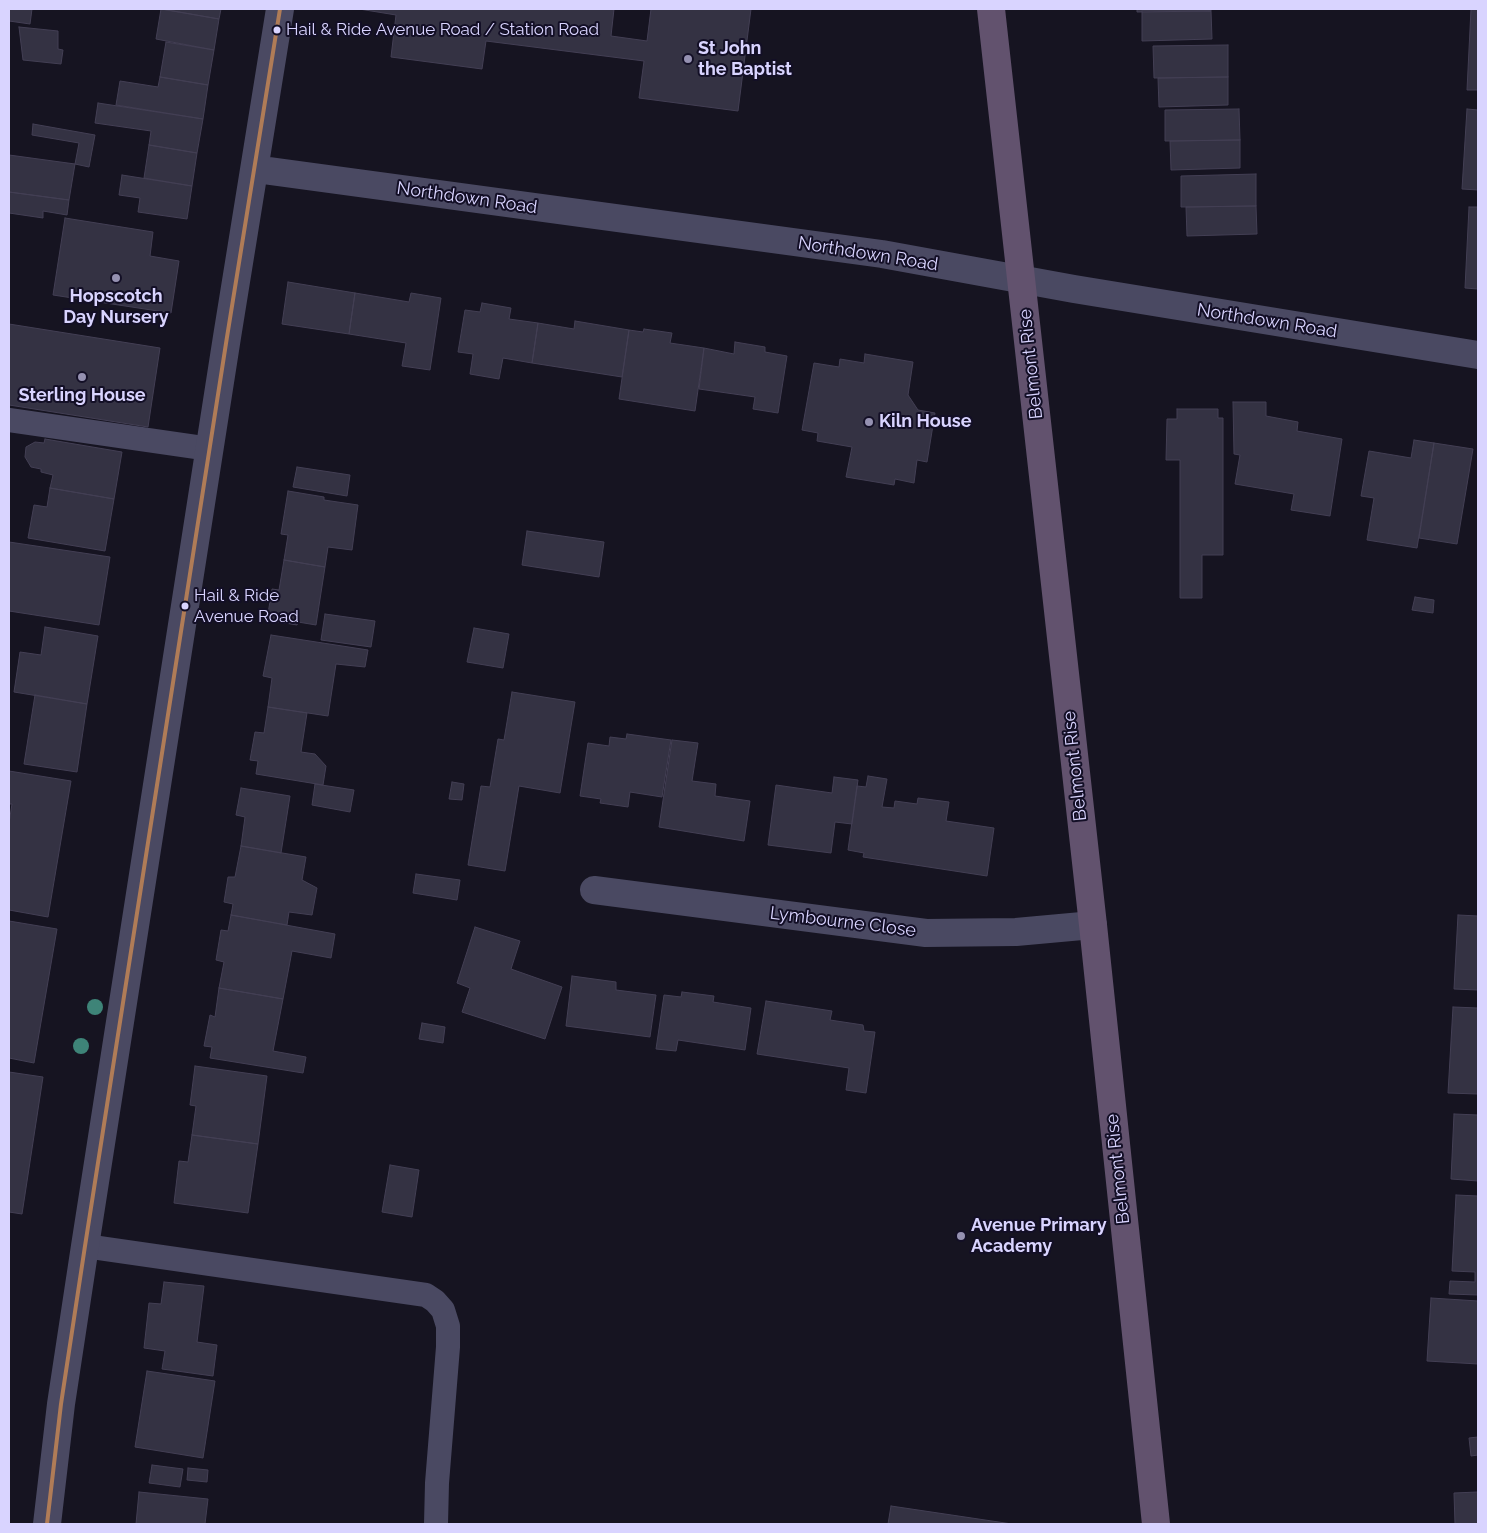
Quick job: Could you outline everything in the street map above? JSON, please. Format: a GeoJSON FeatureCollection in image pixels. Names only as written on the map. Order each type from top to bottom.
{"type":"FeatureCollection","features":[{"type":"Feature","properties":{"kind":"highway","name":"Belmont Rise"},"geometry":{"type":"LineString","coordinates":[[992,9],[1093,924],[1156,1524]]}},
{"type":"Feature","properties":{"kind":"street"},"geometry":{"type":"LineString","coordinates":[[47,1524],[85,1246],[280,9]]}},
{"type":"Feature","properties":{"kind":"street","name":"Northdown Road"},"geometry":{"type":"LineString","coordinates":[[255,169],[882,254],[1022,280],[1478,355]]}},
{"type":"Feature","properties":{"kind":"street","name":"Lymbourne Close"},"geometry":{"type":"LineString","coordinates":[[594,890],[926,933],[1016,932],[1093,924]]}},
{"type":"Feature","properties":{"kind":"lane"},"geometry":{"type":"LineString","coordinates":[[9,420],[210,449]]}},
{"type":"Feature","properties":{"kind":"lane"},"geometry":{"type":"LineString","coordinates":[[85,1246],[426,1296],[435,1301],[443,1310],[448,1326],[436,1524]]}},
{"type":"Feature","properties":{"kind":"building"},"geometry":{"type":"Polygon","coordinates":[[[9,9],[32,9],[30,24],[9,21],[9,9]]]}},
{"type":"Feature","properties":{"kind":"building"},"geometry":{"type":"Polygon","coordinates":[[[161,9],[219,19],[214,50],[156,39],[161,9]]]}},
{"type":"Feature","properties":{"kind":"building"},"geometry":{"type":"Polygon","coordinates":[[[162,9],[221,9],[219,19],[162,9]]]}},
{"type":"Feature","properties":{"kind":"building","name":"St John the Baptist"},"geometry":{"type":"Polygon","coordinates":[[[359,9],[614,9],[611,36],[647,41],[651,9],[751,9],[738,111],[639,98],[644,61],[486,41],[482,69],[391,57],[396,15],[359,9]]]}},
{"type":"Feature","properties":{"kind":"building"},"geometry":{"type":"Polygon","coordinates":[[[1137,9],[1211,9],[1211,11],[1137,12],[1137,9]]]}},
{"type":"Feature","properties":{"kind":"building"},"geometry":{"type":"Polygon","coordinates":[[[1471,9],[1478,9],[1478,90],[1467,90],[1471,9]]]}},
{"type":"Feature","properties":{"kind":"building"},"geometry":{"type":"Polygon","coordinates":[[[1142,11],[1211,11],[1212,39],[1142,41],[1142,11]]]}},
{"type":"Feature","properties":{"kind":"building"},"geometry":{"type":"Polygon","coordinates":[[[19,27],[58,31],[58,49],[63,50],[61,64],[23,60],[19,27]]]}},
{"type":"Feature","properties":{"kind":"building"},"geometry":{"type":"Polygon","coordinates":[[[166,42],[214,50],[208,85],[160,77],[166,42]]]}},
{"type":"Feature","properties":{"kind":"building"},"geometry":{"type":"Polygon","coordinates":[[[1228,45],[1228,77],[1154,78],[1153,46],[1228,45]]]}},
{"type":"Feature","properties":{"kind":"building"},"geometry":{"type":"Polygon","coordinates":[[[160,77],[208,85],[203,119],[116,105],[120,81],[158,87],[160,77]]]}},
{"type":"Feature","properties":{"kind":"building"},"geometry":{"type":"Polygon","coordinates":[[[1228,77],[1228,105],[1159,107],[1158,78],[1228,77]]]}},
{"type":"Feature","properties":{"kind":"building"},"geometry":{"type":"Polygon","coordinates":[[[98,103],[203,119],[197,153],[149,145],[151,131],[95,123],[98,103]]]}},
{"type":"Feature","properties":{"kind":"building"},"geometry":{"type":"Polygon","coordinates":[[[1239,109],[1240,140],[1165,141],[1165,110],[1239,109]]]}},
{"type":"Feature","properties":{"kind":"building"},"geometry":{"type":"Polygon","coordinates":[[[1467,109],[1478,110],[1478,190],[1462,189],[1467,109]]]}},
{"type":"Feature","properties":{"kind":"building"},"geometry":{"type":"Polygon","coordinates":[[[33,124],[95,135],[89,167],[75,164],[79,143],[32,135],[33,124]]]}},
{"type":"Feature","properties":{"kind":"building"},"geometry":{"type":"Polygon","coordinates":[[[1240,140],[1240,168],[1171,170],[1170,141],[1240,140]]]}},
{"type":"Feature","properties":{"kind":"building"},"geometry":{"type":"Polygon","coordinates":[[[149,145],[197,153],[192,186],[144,178],[149,145]]]}},
{"type":"Feature","properties":{"kind":"building"},"geometry":{"type":"Polygon","coordinates":[[[9,155],[75,164],[69,200],[9,192],[9,155]]]}},
{"type":"Feature","properties":{"kind":"building"},"geometry":{"type":"Polygon","coordinates":[[[1256,174],[1256,206],[1181,207],[1181,176],[1256,174]]]}},
{"type":"Feature","properties":{"kind":"building"},"geometry":{"type":"Polygon","coordinates":[[[122,175],[192,186],[187,219],[138,212],[140,198],[119,195],[122,175]]]}},
{"type":"Feature","properties":{"kind":"building"},"geometry":{"type":"Polygon","coordinates":[[[9,192],[69,200],[67,215],[43,211],[43,218],[9,213],[9,192]]]}},
{"type":"Feature","properties":{"kind":"building"},"geometry":{"type":"Polygon","coordinates":[[[1256,206],[1257,234],[1187,236],[1186,207],[1256,206]]]}},
{"type":"Feature","properties":{"kind":"building"},"geometry":{"type":"Polygon","coordinates":[[[1469,207],[1478,207],[1478,289],[1465,288],[1469,207]]]}},
{"type":"Feature","properties":{"kind":"building","name":"Hopscotch Day Nursery"},"geometry":{"type":"Polygon","coordinates":[[[65,218],[153,232],[150,256],[179,261],[171,313],[53,295],[65,218]]]}},
{"type":"Feature","properties":{"kind":"building"},"geometry":{"type":"Polygon","coordinates":[[[288,282],[355,293],[349,334],[282,324],[288,282]]]}},
{"type":"Feature","properties":{"kind":"building"},"geometry":{"type":"Polygon","coordinates":[[[355,293],[409,302],[411,293],[441,298],[430,370],[402,366],[406,343],[349,334],[355,293]]]}},
{"type":"Feature","properties":{"kind":"building"},"geometry":{"type":"Polygon","coordinates":[[[482,303],[511,308],[509,319],[538,323],[532,363],[503,358],[499,379],[470,374],[473,354],[458,352],[465,310],[480,312],[482,303]]]}},
{"type":"Feature","properties":{"kind":"building"},"geometry":{"type":"Polygon","coordinates":[[[575,321],[629,330],[622,377],[532,363],[538,323],[574,329],[575,321]]]}},
{"type":"Feature","properties":{"kind":"building","name":"Sterling House"},"geometry":{"type":"Polygon","coordinates":[[[9,324],[160,348],[148,427],[9,405],[9,324]]]}},
{"type":"Feature","properties":{"kind":"building"},"geometry":{"type":"Polygon","coordinates":[[[644,329],[672,333],[670,343],[704,348],[695,411],[619,399],[629,330],[643,332],[644,329]]]}},
{"type":"Feature","properties":{"kind":"building"},"geometry":{"type":"Polygon","coordinates":[[[735,342],[765,347],[765,352],[787,356],[778,413],[753,409],[755,397],[699,389],[704,348],[734,354],[735,342]]]}},
{"type":"Feature","properties":{"kind":"building","name":"Kiln House"},"geometry":{"type":"Polygon","coordinates":[[[865,354],[913,362],[908,395],[918,410],[935,413],[927,462],[917,460],[914,483],[895,479],[894,485],[846,477],[852,447],[817,441],[818,433],[802,430],[814,363],[839,367],[840,359],[864,363],[865,354]]]}},
{"type":"Feature","properties":{"kind":"building"},"geometry":{"type":"Polygon","coordinates":[[[1233,402],[1266,402],[1266,416],[1298,422],[1297,431],[1342,439],[1330,516],[1291,510],[1294,494],[1235,484],[1240,455],[1234,454],[1233,402]]]}},
{"type":"Feature","properties":{"kind":"building"},"geometry":{"type":"Polygon","coordinates":[[[1177,409],[1218,409],[1218,418],[1223,418],[1223,555],[1202,555],[1202,598],[1180,598],[1180,460],[1166,460],[1167,419],[1177,419],[1177,409]]]}},
{"type":"Feature","properties":{"kind":"building"},"geometry":{"type":"Polygon","coordinates":[[[45,439],[122,452],[114,499],[50,488],[53,475],[41,472],[41,469],[31,467],[25,457],[26,447],[35,442],[44,443],[45,439]]]}},
{"type":"Feature","properties":{"kind":"building"},"geometry":{"type":"Polygon","coordinates":[[[1414,440],[1434,443],[1417,548],[1367,540],[1374,498],[1361,496],[1369,451],[1411,458],[1414,440]]]}},
{"type":"Feature","properties":{"kind":"building"},"geometry":{"type":"Polygon","coordinates":[[[1434,443],[1473,449],[1457,544],[1419,538],[1434,443]]]}},
{"type":"Feature","properties":{"kind":"building"},"geometry":{"type":"Polygon","coordinates":[[[297,467],[350,475],[347,496],[293,487],[297,467]]]}},
{"type":"Feature","properties":{"kind":"building"},"geometry":{"type":"Polygon","coordinates":[[[50,488],[114,499],[105,551],[28,538],[34,505],[47,507],[50,488]]]}},
{"type":"Feature","properties":{"kind":"building"},"geometry":{"type":"Polygon","coordinates":[[[288,491],[324,497],[324,500],[358,505],[352,550],[328,547],[325,567],[284,560],[288,535],[281,534],[288,491]]]}},
{"type":"Feature","properties":{"kind":"building"},"geometry":{"type":"Polygon","coordinates":[[[527,531],[604,542],[599,577],[522,565],[527,531]]]}},
{"type":"Feature","properties":{"kind":"building"},"geometry":{"type":"Polygon","coordinates":[[[9,542],[110,557],[99,625],[9,611],[9,542]]]}},
{"type":"Feature","properties":{"kind":"building"},"geometry":{"type":"Polygon","coordinates":[[[284,560],[325,567],[316,625],[298,622],[297,625],[267,620],[272,589],[279,590],[284,560]]]}},
{"type":"Feature","properties":{"kind":"building"},"geometry":{"type":"Polygon","coordinates":[[[1415,597],[1434,600],[1433,613],[1412,610],[1415,597]]]}},
{"type":"Feature","properties":{"kind":"building"},"geometry":{"type":"Polygon","coordinates":[[[325,614],[375,621],[371,647],[321,640],[325,614]]]}},
{"type":"Feature","properties":{"kind":"building"},"geometry":{"type":"Polygon","coordinates":[[[45,627],[98,636],[87,704],[14,692],[20,652],[41,655],[45,627]]]}},
{"type":"Feature","properties":{"kind":"building"},"geometry":{"type":"Polygon","coordinates":[[[474,628],[509,634],[503,668],[467,662],[474,628]]]}},
{"type":"Feature","properties":{"kind":"building"},"geometry":{"type":"Polygon","coordinates":[[[271,635],[368,650],[365,667],[336,664],[328,716],[268,707],[272,678],[263,676],[271,635]]]}},
{"type":"Feature","properties":{"kind":"building"},"geometry":{"type":"Polygon","coordinates":[[[512,692],[575,702],[560,793],[519,786],[505,871],[468,865],[481,786],[490,787],[498,739],[504,740],[512,692]]]}},
{"type":"Feature","properties":{"kind":"building"},"geometry":{"type":"Polygon","coordinates":[[[35,695],[87,704],[77,772],[24,764],[35,695]]]}},
{"type":"Feature","properties":{"kind":"building"},"geometry":{"type":"Polygon","coordinates":[[[268,707],[307,713],[301,752],[315,754],[326,766],[323,785],[256,774],[258,761],[250,760],[255,732],[264,733],[268,707]]]}},
{"type":"Feature","properties":{"kind":"building"},"geometry":{"type":"Polygon","coordinates":[[[627,734],[671,740],[662,797],[630,792],[628,807],[600,803],[601,799],[580,796],[588,743],[609,746],[610,737],[626,739],[627,734]]]}},
{"type":"Feature","properties":{"kind":"building"},"geometry":{"type":"Polygon","coordinates":[[[672,740],[698,743],[692,781],[716,784],[715,796],[750,801],[744,841],[659,827],[672,740]]]}},
{"type":"Feature","properties":{"kind":"building"},"geometry":{"type":"Polygon","coordinates":[[[9,771],[71,781],[48,917],[9,910],[9,823],[12,804],[9,804],[9,771]]]}},
{"type":"Feature","properties":{"kind":"building"},"geometry":{"type":"Polygon","coordinates":[[[868,776],[887,779],[882,807],[894,808],[895,801],[917,804],[918,798],[949,802],[946,821],[994,828],[987,876],[863,857],[864,853],[848,850],[857,786],[866,787],[868,776]]]}},
{"type":"Feature","properties":{"kind":"building"},"geometry":{"type":"Polygon","coordinates":[[[834,777],[858,780],[852,824],[835,822],[831,853],[768,845],[776,785],[832,793],[834,777]]]}},
{"type":"Feature","properties":{"kind":"building"},"geometry":{"type":"Polygon","coordinates":[[[452,782],[464,784],[462,800],[449,799],[452,782]]]}},
{"type":"Feature","properties":{"kind":"building"},"geometry":{"type":"Polygon","coordinates":[[[315,784],[354,790],[350,812],[312,805],[315,784]]]}},
{"type":"Feature","properties":{"kind":"building"},"geometry":{"type":"Polygon","coordinates":[[[241,788],[290,796],[281,853],[241,846],[245,817],[236,815],[241,788]]]}},
{"type":"Feature","properties":{"kind":"building"},"geometry":{"type":"Polygon","coordinates":[[[241,846],[306,857],[302,880],[317,888],[312,915],[289,912],[287,925],[231,915],[233,904],[224,902],[228,877],[235,877],[241,846]]]}},
{"type":"Feature","properties":{"kind":"building"},"geometry":{"type":"Polygon","coordinates":[[[416,874],[460,880],[457,900],[413,893],[416,874]]]}},
{"type":"Feature","properties":{"kind":"building"},"geometry":{"type":"Polygon","coordinates":[[[231,915],[335,934],[331,958],[292,951],[283,999],[219,988],[224,962],[216,960],[221,930],[228,931],[231,915]]]}},
{"type":"Feature","properties":{"kind":"building"},"geometry":{"type":"Polygon","coordinates":[[[1458,915],[1478,916],[1478,990],[1454,989],[1458,915]]]}},
{"type":"Feature","properties":{"kind":"building"},"geometry":{"type":"Polygon","coordinates":[[[9,921],[57,929],[34,1063],[9,1058],[9,921]]]}},
{"type":"Feature","properties":{"kind":"building"},"geometry":{"type":"Polygon","coordinates":[[[475,927],[520,941],[511,969],[562,987],[545,1039],[462,1012],[470,988],[457,983],[475,927]]]}},
{"type":"Feature","properties":{"kind":"building"},"geometry":{"type":"Polygon","coordinates":[[[572,976],[616,982],[616,990],[656,995],[650,1037],[566,1026],[572,976]]]}},
{"type":"Feature","properties":{"kind":"building"},"geometry":{"type":"Polygon","coordinates":[[[219,988],[283,999],[273,1051],[306,1057],[303,1073],[210,1058],[212,1047],[204,1046],[210,1015],[215,1017],[219,988]]]}},
{"type":"Feature","properties":{"kind":"building"},"geometry":{"type":"Polygon","coordinates":[[[682,992],[714,996],[713,1002],[751,1008],[745,1050],[678,1040],[676,1051],[656,1049],[664,995],[681,997],[682,992]]]}},
{"type":"Feature","properties":{"kind":"building"},"geometry":{"type":"Polygon","coordinates":[[[766,1001],[832,1011],[830,1020],[863,1025],[864,1031],[875,1032],[866,1093],[846,1090],[849,1068],[757,1054],[766,1001]]]}},
{"type":"Feature","properties":{"kind":"building"},"geometry":{"type":"Polygon","coordinates":[[[1453,1007],[1478,1008],[1478,1094],[1448,1093],[1453,1007]]]}},
{"type":"Feature","properties":{"kind":"building"},"geometry":{"type":"Polygon","coordinates":[[[422,1023],[445,1027],[443,1043],[419,1039],[422,1023]]]}},
{"type":"Feature","properties":{"kind":"building"},"geometry":{"type":"Polygon","coordinates":[[[195,1066],[267,1076],[258,1144],[192,1135],[196,1106],[190,1105],[195,1066]]]}},
{"type":"Feature","properties":{"kind":"building"},"geometry":{"type":"Polygon","coordinates":[[[9,1072],[43,1077],[22,1214],[9,1212],[9,1072]]]}},
{"type":"Feature","properties":{"kind":"building"},"geometry":{"type":"Polygon","coordinates":[[[1454,1114],[1478,1115],[1478,1181],[1451,1179],[1454,1114]]]}},
{"type":"Feature","properties":{"kind":"building"},"geometry":{"type":"Polygon","coordinates":[[[192,1135],[258,1144],[248,1213],[174,1203],[179,1161],[188,1162],[192,1135]]]}},
{"type":"Feature","properties":{"kind":"building"},"geometry":{"type":"Polygon","coordinates":[[[390,1165],[419,1170],[412,1217],[382,1212],[390,1165]]]}},
{"type":"Feature","properties":{"kind":"building"},"geometry":{"type":"Polygon","coordinates":[[[1456,1195],[1478,1196],[1478,1295],[1449,1294],[1450,1281],[1475,1282],[1475,1272],[1452,1271],[1456,1195]]]}},
{"type":"Feature","properties":{"kind":"building"},"geometry":{"type":"Polygon","coordinates":[[[164,1282],[204,1286],[197,1342],[217,1345],[213,1376],[162,1369],[165,1351],[144,1348],[149,1303],[161,1304],[164,1282]]]}},
{"type":"Feature","properties":{"kind":"building"},"geometry":{"type":"Polygon","coordinates":[[[1431,1298],[1478,1301],[1478,1364],[1427,1361],[1431,1298]]]}},
{"type":"Feature","properties":{"kind":"building"},"geometry":{"type":"Polygon","coordinates":[[[147,1371],[215,1381],[203,1458],[135,1447],[147,1371]]]}},
{"type":"Feature","properties":{"kind":"building"},"geometry":{"type":"Polygon","coordinates":[[[1478,1437],[1478,1455],[1471,1456],[1469,1438],[1478,1437]]]}},
{"type":"Feature","properties":{"kind":"building"},"geometry":{"type":"Polygon","coordinates":[[[152,1465],[183,1469],[180,1487],[149,1483],[152,1465]]]}},
{"type":"Feature","properties":{"kind":"building"},"geometry":{"type":"Polygon","coordinates":[[[188,1468],[208,1470],[207,1482],[187,1480],[188,1468]]]}},
{"type":"Feature","properties":{"kind":"building"},"geometry":{"type":"Polygon","coordinates":[[[139,1492],[208,1499],[205,1524],[136,1524],[139,1492]]]}},
{"type":"Feature","properties":{"kind":"building"},"geometry":{"type":"Polygon","coordinates":[[[1478,1492],[1478,1524],[1455,1524],[1454,1493],[1478,1492]]]}},
{"type":"Feature","properties":{"kind":"building"},"geometry":{"type":"Polygon","coordinates":[[[891,1506],[1012,1524],[888,1524],[891,1506]]]}},
{"type":"Feature","properties":{"kind":"transit line"},"geometry":{"type":"LineString","coordinates":[[47,1524],[61,1404],[85,1246],[280,9]]}},
{"type":"Feature","properties":{"kind":"place","name":"Hail & Ride Avenue Road / Station Road"},"geometry":{"type":"Point","coordinates":[277,30]}},
{"type":"Feature","properties":{"kind":"place","name":"St John the Baptist"},"geometry":{"type":"Point","coordinates":[688,59]}},
{"type":"Feature","properties":{"kind":"place","name":"Hopscotch Day Nursery"},"geometry":{"type":"Point","coordinates":[116,278]}},
{"type":"Feature","properties":{"kind":"place","name":"Sterling House"},"geometry":{"type":"Point","coordinates":[82,377]}},
{"type":"Feature","properties":{"kind":"place","name":"Kiln House"},"geometry":{"type":"Point","coordinates":[869,422]}},
{"type":"Feature","properties":{"kind":"place","name":"Hail & Ride Avenue Road"},"geometry":{"type":"Point","coordinates":[185,606]}},
{"type":"Feature","properties":{"kind":"place","name":"Avenue Primary Academy"},"geometry":{"type":"Point","coordinates":[961,1236]}}]}
